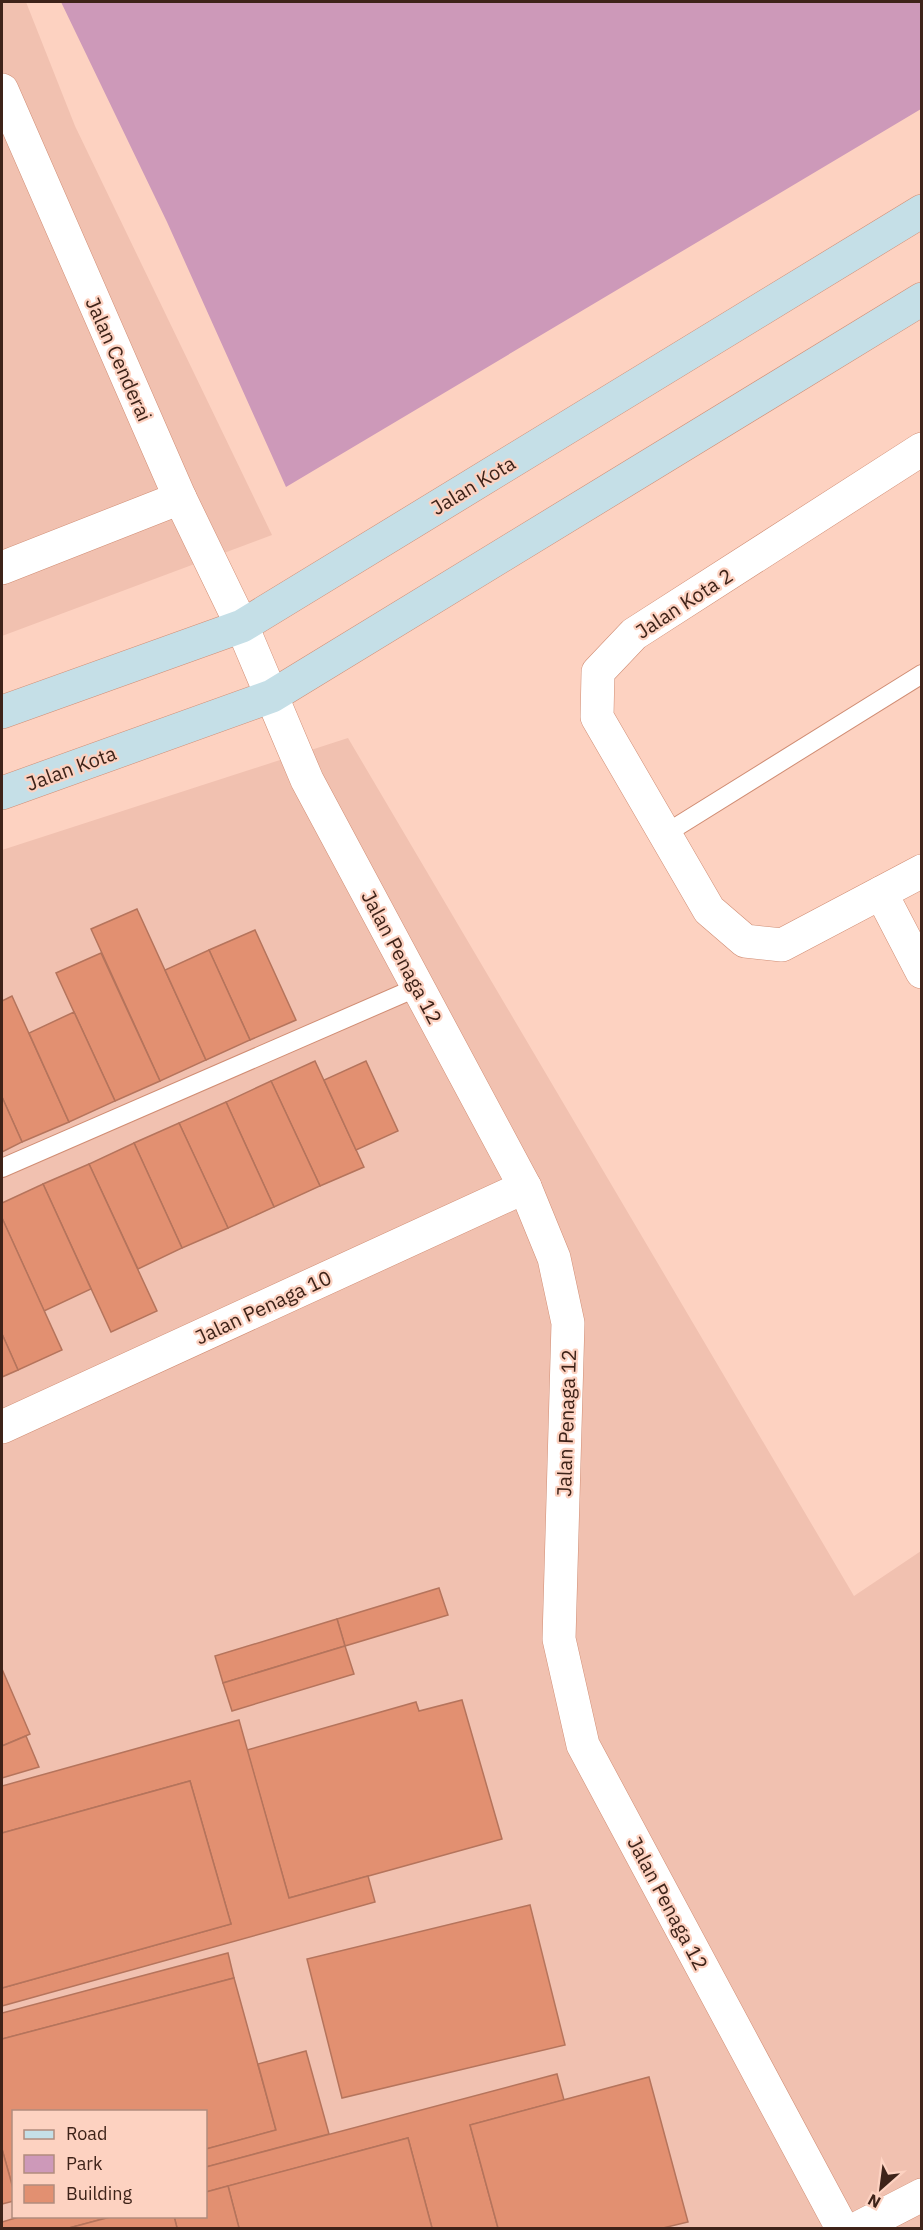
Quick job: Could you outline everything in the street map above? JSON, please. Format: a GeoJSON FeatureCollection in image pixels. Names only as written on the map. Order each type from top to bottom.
{"type":"FeatureCollection","features":[{"type":"Feature","properties":{"kind":"main road","name":"Jalan Kota"},"geometry":{"type":"LineString","coordinates":[[2,712],[242,626],[921,211]]}},
{"type":"Feature","properties":{"kind":"main road","name":"Jalan Kota"},"geometry":{"type":"LineString","coordinates":[[2,793],[272,696],[921,299]]}},
{"type":"Feature","properties":{"kind":"street","name":"Jalan Cenderai"},"geometry":{"type":"LineString","coordinates":[[2,90],[180,498],[242,626]]}},
{"type":"Feature","properties":{"kind":"street","name":"Jalan Kota 2"},"geometry":{"type":"LineString","coordinates":[[881,893],[782,945],[745,941],[709,910],[597,717],[598,672],[634,634],[921,449]]}},
{"type":"Feature","properties":{"kind":"street"},"geometry":{"type":"LineString","coordinates":[[2,568],[180,498]]}},
{"type":"Feature","properties":{"kind":"street","name":"Jalan Penaga 12"},"geometry":{"type":"LineString","coordinates":[[242,626],[307,780],[525,1187],[554,1258],[568,1323],[560,1639],[583,1745],[842,2229]]}},
{"type":"Feature","properties":{"kind":"street"},"geometry":{"type":"LineString","coordinates":[[921,872],[881,893],[921,972]]}},
{"type":"Feature","properties":{"kind":"street","name":"Jalan Penaga 10"},"geometry":{"type":"LineString","coordinates":[[2,1426],[525,1187]]}},
{"type":"Feature","properties":{"kind":"street"},"geometry":{"type":"LineString","coordinates":[[858,2229],[921,2195]]}},
{"type":"Feature","properties":{"kind":"lane"},"geometry":{"type":"LineString","coordinates":[[665,834],[921,675]]}},
{"type":"Feature","properties":{"kind":"lane"},"geometry":{"type":"LineString","coordinates":[[2,1168],[418,987]]}},
{"type":"Feature","properties":{"kind":"shaded area"},"geometry":{"type":"Polygon","coordinates":[[[2,2],[26,2],[75,126],[272,535],[2,636],[2,2]]]}},
{"type":"Feature","properties":{"kind":"shaded area"},"geometry":{"type":"Polygon","coordinates":[[[348,738],[854,1596],[921,1551],[921,2228],[2,2228],[2,850],[348,738]]]}},
{"type":"Feature","properties":{"kind":"green space"},"geometry":{"type":"Polygon","coordinates":[[[61,2],[921,2],[921,109],[286,487],[167,222],[61,2]]]}},
{"type":"Feature","properties":{"kind":"building"},"geometry":{"type":"Polygon","coordinates":[[[137,909],[206,1060],[160,1081],[91,929],[137,909]]]}},
{"type":"Feature","properties":{"kind":"building"},"geometry":{"type":"Polygon","coordinates":[[[255,930],[296,1020],[250,1040],[209,950],[255,930]]]}},
{"type":"Feature","properties":{"kind":"building"},"geometry":{"type":"Polygon","coordinates":[[[209,950],[250,1040],[206,1060],[165,970],[209,950]]]}},
{"type":"Feature","properties":{"kind":"building"},"geometry":{"type":"Polygon","coordinates":[[[101,953],[160,1081],[115,1101],[56,973],[101,953]]]}},
{"type":"Feature","properties":{"kind":"building"},"geometry":{"type":"Polygon","coordinates":[[[12,996],[69,1122],[22,1142],[2,1097],[2,1001],[12,996]]]}},
{"type":"Feature","properties":{"kind":"building"},"geometry":{"type":"Polygon","coordinates":[[[74,1012],[115,1101],[69,1122],[29,1033],[74,1012]]]}},
{"type":"Feature","properties":{"kind":"building"},"geometry":{"type":"Polygon","coordinates":[[[315,1061],[364,1167],[320,1186],[271,1081],[315,1061]]]}},
{"type":"Feature","properties":{"kind":"building"},"geometry":{"type":"Polygon","coordinates":[[[366,1061],[398,1131],[356,1150],[324,1080],[366,1061]]]}},
{"type":"Feature","properties":{"kind":"building"},"geometry":{"type":"Polygon","coordinates":[[[271,1081],[320,1186],[274,1207],[226,1102],[271,1081]]]}},
{"type":"Feature","properties":{"kind":"building"},"geometry":{"type":"Polygon","coordinates":[[[2,1097],[22,1142],[2,1152],[2,1097]]]}},
{"type":"Feature","properties":{"kind":"building"},"geometry":{"type":"Polygon","coordinates":[[[226,1102],[274,1207],[228,1228],[179,1123],[226,1102]]]}},
{"type":"Feature","properties":{"kind":"building"},"geometry":{"type":"Polygon","coordinates":[[[179,1123],[228,1228],[182,1248],[134,1143],[179,1123]]]}},
{"type":"Feature","properties":{"kind":"building"},"geometry":{"type":"Polygon","coordinates":[[[134,1143],[182,1248],[138,1269],[89,1164],[134,1143]]]}},
{"type":"Feature","properties":{"kind":"building"},"geometry":{"type":"Polygon","coordinates":[[[89,1164],[157,1311],[111,1332],[43,1184],[89,1164]]]}},
{"type":"Feature","properties":{"kind":"building"},"geometry":{"type":"Polygon","coordinates":[[[43,1184],[91,1289],[44,1311],[2,1218],[2,1203],[43,1184]]]}},
{"type":"Feature","properties":{"kind":"building"},"geometry":{"type":"Polygon","coordinates":[[[2,1218],[62,1350],[18,1370],[2,1334],[2,1218]]]}},
{"type":"Feature","properties":{"kind":"building"},"geometry":{"type":"Polygon","coordinates":[[[2,1334],[18,1370],[2,1377],[2,1334]]]}},
{"type":"Feature","properties":{"kind":"building"},"geometry":{"type":"Polygon","coordinates":[[[439,1588],[448,1615],[345,1646],[337,1619],[439,1588]]]}},
{"type":"Feature","properties":{"kind":"building"},"geometry":{"type":"Polygon","coordinates":[[[337,1619],[345,1646],[223,1683],[215,1656],[337,1619]]]}},
{"type":"Feature","properties":{"kind":"building"},"geometry":{"type":"Polygon","coordinates":[[[345,1646],[354,1674],[232,1711],[223,1683],[345,1646]]]}},
{"type":"Feature","properties":{"kind":"building"},"geometry":{"type":"Polygon","coordinates":[[[2,1669],[30,1734],[2,1746],[2,1669]]]}},
{"type":"Feature","properties":{"kind":"building"},"geometry":{"type":"Polygon","coordinates":[[[462,1700],[502,1839],[289,1898],[247,1750],[416,1702],[419,1711],[462,1700]]]}},
{"type":"Feature","properties":{"kind":"building"},"geometry":{"type":"Polygon","coordinates":[[[239,1720],[289,1898],[368,1876],[375,1902],[2,2006],[2,1988],[231,1924],[190,1781],[2,1833],[2,1786],[239,1720]]]}},
{"type":"Feature","properties":{"kind":"building"},"geometry":{"type":"Polygon","coordinates":[[[26,1736],[39,1767],[2,1778],[2,1746],[26,1736]]]}},
{"type":"Feature","properties":{"kind":"building"},"geometry":{"type":"Polygon","coordinates":[[[190,1781],[231,1924],[2,1988],[2,1833],[190,1781]]]}},
{"type":"Feature","properties":{"kind":"building"},"geometry":{"type":"Polygon","coordinates":[[[530,1905],[565,2045],[342,2098],[307,1959],[530,1905]]]}},
{"type":"Feature","properties":{"kind":"building"},"geometry":{"type":"Polygon","coordinates":[[[228,1953],[234,1978],[2,2039],[2,2013],[228,1953]]]}},
{"type":"Feature","properties":{"kind":"building"},"geometry":{"type":"Polygon","coordinates":[[[234,1978],[276,2130],[207,2149],[207,2110],[12,2110],[12,2185],[2,2149],[2,2039],[234,1978]]]}},
{"type":"Feature","properties":{"kind":"building"},"geometry":{"type":"Polygon","coordinates":[[[306,2051],[329,2134],[207,2167],[207,2149],[276,2130],[258,2064],[306,2051]]]}},
{"type":"Feature","properties":{"kind":"building"},"geometry":{"type":"Polygon","coordinates":[[[557,2074],[564,2100],[470,2125],[498,2228],[432,2228],[408,2138],[207,2192],[207,2167],[557,2074]]]}},
{"type":"Feature","properties":{"kind":"building"},"geometry":{"type":"Polygon","coordinates":[[[649,2077],[688,2222],[663,2228],[498,2228],[470,2125],[649,2077]]]}},
{"type":"Feature","properties":{"kind":"building"},"geometry":{"type":"Polygon","coordinates":[[[408,2138],[432,2228],[239,2228],[228,2186],[408,2138]]]}},
{"type":"Feature","properties":{"kind":"building"},"geometry":{"type":"Polygon","coordinates":[[[2,2149],[12,2185],[12,2202],[2,2204],[2,2149]]]}},
{"type":"Feature","properties":{"kind":"building"},"geometry":{"type":"Polygon","coordinates":[[[228,2186],[239,2228],[177,2228],[174,2218],[207,2218],[207,2192],[228,2186]]]}},
{"type":"Feature","properties":{"kind":"building"},"geometry":{"type":"Polygon","coordinates":[[[15,2218],[106,2218],[69,2228],[2,2228],[2,2222],[15,2218]]]}},
{"type":"Feature","properties":{"kind":"building"},"geometry":{"type":"Polygon","coordinates":[[[106,2218],[174,2218],[177,2228],[69,2228],[106,2218]]]}}]}
